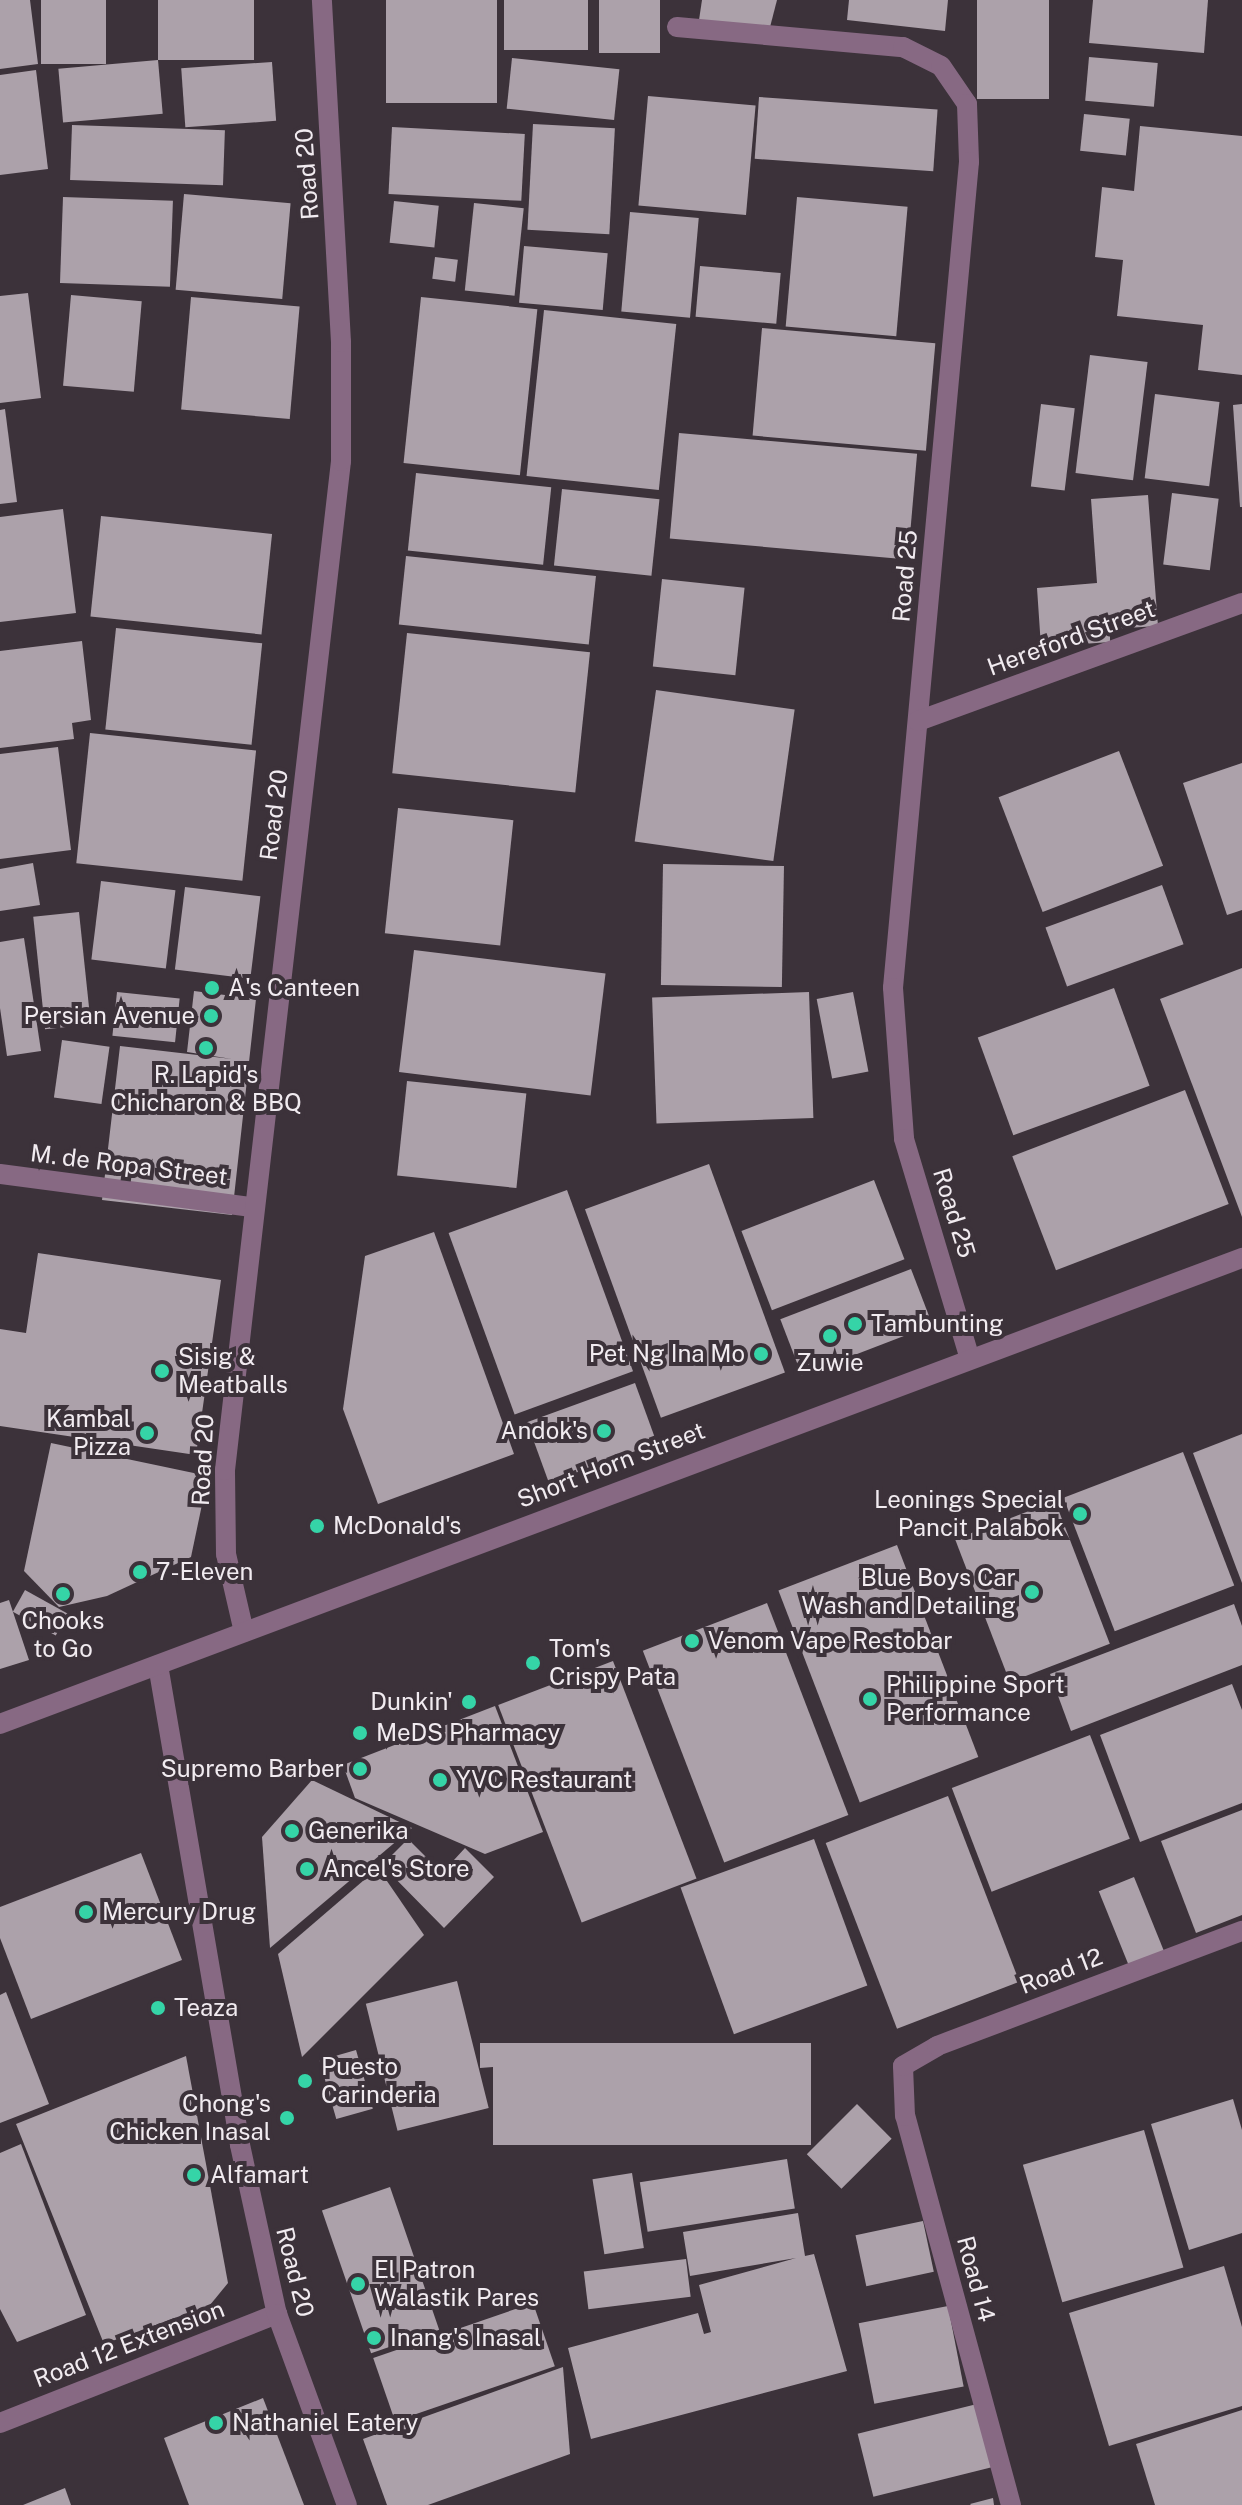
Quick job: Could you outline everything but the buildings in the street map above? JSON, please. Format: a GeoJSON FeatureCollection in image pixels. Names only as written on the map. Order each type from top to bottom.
{"type":"FeatureCollection","features":[{"type":"Feature","properties":{"kind":"street","name":"Road 20"},"geometry":{"type":"LineString","coordinates":[[244,1632],[226,1554],[225,1470],[252,1207],[341,461],[341,342],[322,0]]}},
{"type":"Feature","properties":{"kind":"street","name":"Road 25"},"geometry":{"type":"LineString","coordinates":[[677,27],[903,47],[941,66],[967,104],[969,162],[893,988],[897,1076],[904,1139],[970,1359]]}},
{"type":"Feature","properties":{"kind":"street","name":"Hereford Street"},"geometry":{"type":"LineString","coordinates":[[918,721],[1242,603]]}},
{"type":"Feature","properties":{"kind":"street","name":"M. de Ropa Street"},"geometry":{"type":"LineString","coordinates":[[0,1174],[252,1207]]}},
{"type":"Feature","properties":{"kind":"street","name":"Short Horn Street"},"geometry":{"type":"LineString","coordinates":[[0,1724],[1242,1258]]}},
{"type":"Feature","properties":{"kind":"street","name":"Road 20"},"geometry":{"type":"LineString","coordinates":[[158,1665],[240,2145],[277,2314],[347,2505]]}},
{"type":"Feature","properties":{"kind":"street","name":"Road 12"},"geometry":{"type":"LineString","coordinates":[[903,2066],[937,2046],[1242,1931]]}},
{"type":"Feature","properties":{"kind":"street","name":"Road 14"},"geometry":{"type":"LineString","coordinates":[[903,2066],[905,2116],[1011,2505]]}},
{"type":"Feature","properties":{"kind":"street","name":"Road 12 Extension"},"geometry":{"type":"LineString","coordinates":[[0,2423],[277,2314]]}},
{"type":"Feature","properties":{"kind":"place","name":"A's Canteen"},"geometry":{"type":"Point","coordinates":[212,988]}},
{"type":"Feature","properties":{"kind":"place","name":"Persian Avenue"},"geometry":{"type":"Point","coordinates":[211,1016]}},
{"type":"Feature","properties":{"kind":"place","name":"R. Lapid's Chicharon & BBQ"},"geometry":{"type":"Point","coordinates":[206,1048]}},
{"type":"Feature","properties":{"kind":"place","name":"Tambunting"},"geometry":{"type":"Point","coordinates":[855,1324]}},
{"type":"Feature","properties":{"kind":"place","name":"Zuwie"},"geometry":{"type":"Point","coordinates":[830,1336]}},
{"type":"Feature","properties":{"kind":"place","name":"Pet Ng Ina Mo"},"geometry":{"type":"Point","coordinates":[761,1354]}},
{"type":"Feature","properties":{"kind":"place","name":"Sisig & Meatballs"},"geometry":{"type":"Point","coordinates":[162,1371]}},
{"type":"Feature","properties":{"kind":"place","name":"Andok's"},"geometry":{"type":"Point","coordinates":[604,1431]}},
{"type":"Feature","properties":{"kind":"place","name":"Kambal Pizza"},"geometry":{"type":"Point","coordinates":[147,1433]}},
{"type":"Feature","properties":{"kind":"place","name":"Leonings Special Pancit Palabok"},"geometry":{"type":"Point","coordinates":[1080,1514]}},
{"type":"Feature","properties":{"kind":"place","name":"McDonald's"},"geometry":{"type":"Point","coordinates":[317,1526]}},
{"type":"Feature","properties":{"kind":"place","name":"7-Eleven"},"geometry":{"type":"Point","coordinates":[140,1572]}},
{"type":"Feature","properties":{"kind":"place","name":"Blue Boys Car Wash and Detailing"},"geometry":{"type":"Point","coordinates":[1032,1592]}},
{"type":"Feature","properties":{"kind":"place","name":"Chooks to Go"},"geometry":{"type":"Point","coordinates":[63,1594]}},
{"type":"Feature","properties":{"kind":"place","name":"Venom Vape Restobar"},"geometry":{"type":"Point","coordinates":[692,1641]}},
{"type":"Feature","properties":{"kind":"place","name":"Tom's Crispy Pata"},"geometry":{"type":"Point","coordinates":[533,1663]}},
{"type":"Feature","properties":{"kind":"place","name":"Philippine Sport Performance"},"geometry":{"type":"Point","coordinates":[870,1699]}},
{"type":"Feature","properties":{"kind":"place","name":"Dunkin'"},"geometry":{"type":"Point","coordinates":[469,1702]}},
{"type":"Feature","properties":{"kind":"place","name":"MeDS Pharmacy"},"geometry":{"type":"Point","coordinates":[360,1733]}},
{"type":"Feature","properties":{"kind":"place","name":"Supremo Barber"},"geometry":{"type":"Point","coordinates":[360,1769]}},
{"type":"Feature","properties":{"kind":"place","name":"YVC Restaurant"},"geometry":{"type":"Point","coordinates":[440,1780]}},
{"type":"Feature","properties":{"kind":"place","name":"Generika"},"geometry":{"type":"Point","coordinates":[292,1831]}},
{"type":"Feature","properties":{"kind":"place","name":"Ancel's Store"},"geometry":{"type":"Point","coordinates":[307,1869]}},
{"type":"Feature","properties":{"kind":"place","name":"Mercury Drug"},"geometry":{"type":"Point","coordinates":[86,1912]}},
{"type":"Feature","properties":{"kind":"place","name":"Teaza"},"geometry":{"type":"Point","coordinates":[158,2008]}},
{"type":"Feature","properties":{"kind":"place","name":"Puesto Carinderia"},"geometry":{"type":"Point","coordinates":[305,2081]}},
{"type":"Feature","properties":{"kind":"place","name":"Chong's Chicken Inasal"},"geometry":{"type":"Point","coordinates":[287,2118]}},
{"type":"Feature","properties":{"kind":"place","name":"Alfamart"},"geometry":{"type":"Point","coordinates":[194,2175]}},
{"type":"Feature","properties":{"kind":"place","name":"El Patron Walastik Pares"},"geometry":{"type":"Point","coordinates":[358,2284]}},
{"type":"Feature","properties":{"kind":"place","name":"Inang's Inasal"},"geometry":{"type":"Point","coordinates":[374,2338]}},
{"type":"Feature","properties":{"kind":"place","name":"Nathaniel Eatery"},"geometry":{"type":"Point","coordinates":[216,2423]}}]}
